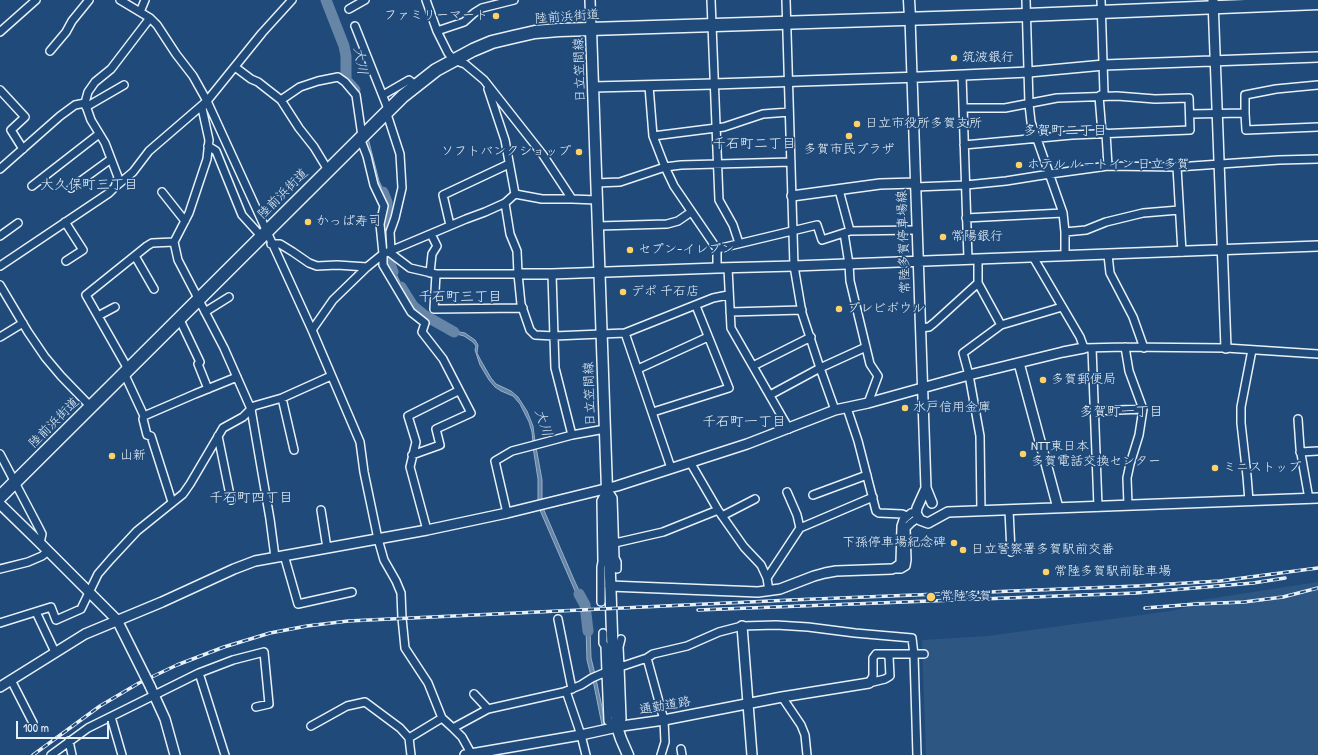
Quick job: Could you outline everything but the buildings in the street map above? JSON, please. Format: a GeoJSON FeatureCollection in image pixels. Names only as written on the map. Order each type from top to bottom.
{"type":"FeatureCollection","features":[{"type":"Feature","properties":{"kind":"highway","name":"陸前浜街道"},"geometry":{"type":"LineString","coordinates":[[0,497],[387,110],[414,85],[436,70],[472,50],[492,42],[535,32],[559,30],[1027,15],[1102,6],[1283,2],[1318,3]]}},
{"type":"Feature","properties":{"kind":"main road"},"geometry":{"type":"LineString","coordinates":[[909,0],[910,18]]}},
{"type":"Feature","properties":{"kind":"main road","name":"日立笠間線"},"geometry":{"type":"LineString","coordinates":[[591,29],[614,698],[617,728],[628,755]]}},
{"type":"Feature","properties":{"kind":"street"},"geometry":{"type":"LineString","coordinates":[[0,32],[36,0]]}},
{"type":"Feature","properties":{"kind":"street"},"geometry":{"type":"LineString","coordinates":[[50,51],[89,0]]}},
{"type":"Feature","properties":{"kind":"street"},"geometry":{"type":"LineString","coordinates":[[120,0],[150,18],[157,26],[193,76],[207,101],[264,234],[271,244],[312,330],[360,442],[364,472],[378,539],[384,560],[396,580],[401,593],[405,648],[428,683],[442,718],[462,737],[469,755]]}},
{"type":"Feature","properties":{"kind":"street"},"geometry":{"type":"LineString","coordinates":[[140,12],[145,0]]}},
{"type":"Feature","properties":{"kind":"street"},"geometry":{"type":"LineString","coordinates":[[275,557],[251,409],[224,348],[178,260],[174,242],[189,213],[207,159],[209,140],[202,108],[262,33],[292,0]]}},
{"type":"Feature","properties":{"kind":"street"},"geometry":{"type":"LineString","coordinates":[[349,9],[365,0]]}},
{"type":"Feature","properties":{"kind":"street"},"geometry":{"type":"LineString","coordinates":[[426,0],[437,31],[448,53],[454,60],[465,64],[486,84],[543,155],[572,199]]}},
{"type":"Feature","properties":{"kind":"street"},"geometry":{"type":"LineString","coordinates":[[437,31],[464,22],[482,8],[514,0]]}},
{"type":"Feature","properties":{"kind":"street"},"geometry":{"type":"LineString","coordinates":[[590,0],[591,29]]}},
{"type":"Feature","properties":{"kind":"street"},"geometry":{"type":"LineString","coordinates":[[711,0],[719,200],[733,225],[739,243]]}},
{"type":"Feature","properties":{"kind":"street"},"geometry":{"type":"LineString","coordinates":[[786,0],[794,266],[802,310],[820,368],[836,410]]}},
{"type":"Feature","properties":{"kind":"street"},"geometry":{"type":"LineString","coordinates":[[1026,0],[1029,104],[1031,122],[1063,213],[1065,256]]}},
{"type":"Feature","properties":{"kind":"street"},"geometry":{"type":"LineString","coordinates":[[1214,3],[1226,348]]}},
{"type":"Feature","properties":{"kind":"street"},"geometry":{"type":"LineString","coordinates":[[1099,96],[1104,93],[1102,6]]}},
{"type":"Feature","properties":{"kind":"street"},"geometry":{"type":"LineString","coordinates":[[115,187],[118,177],[105,143],[91,120],[86,105],[88,92],[95,82],[111,69],[150,18]]}},
{"type":"Feature","properties":{"kind":"street","name":"常陸多賀停車場線"},"geometry":{"type":"LineString","coordinates":[[910,18],[917,261],[926,488]]}},
{"type":"Feature","properties":{"kind":"street"},"geometry":{"type":"LineString","coordinates":[[355,26],[383,95],[400,154],[402,188],[390,232],[388,252],[383,265],[411,312],[425,323],[422,332],[442,359],[471,413],[436,429],[440,445],[412,455]]}},
{"type":"Feature","properties":{"kind":"street"},"geometry":{"type":"LineString","coordinates":[[593,87],[911,78],[1029,72],[1104,65],[1318,57]]}},
{"type":"Feature","properties":{"kind":"street"},"geometry":{"type":"LineString","coordinates":[[234,67],[258,82],[281,100],[328,170]]}},
{"type":"Feature","properties":{"kind":"street"},"geometry":{"type":"LineString","coordinates":[[962,75],[968,259]]}},
{"type":"Feature","properties":{"kind":"street"},"geometry":{"type":"LineString","coordinates":[[281,100],[300,87],[318,81],[338,77],[345,82],[356,96],[361,137],[374,185],[384,206],[380,224],[388,252],[410,268],[433,274],[552,274],[1108,255],[1318,246]]}},
{"type":"Feature","properties":{"kind":"street"},"geometry":{"type":"LineString","coordinates":[[383,95],[409,80],[414,85]]}},
{"type":"Feature","properties":{"kind":"street"},"geometry":{"type":"LineString","coordinates":[[486,84],[506,140],[515,194]]}},
{"type":"Feature","properties":{"kind":"street"},"geometry":{"type":"LineString","coordinates":[[0,169],[60,116],[75,105],[86,105],[124,85]]}},
{"type":"Feature","properties":{"kind":"street"},"geometry":{"type":"LineString","coordinates":[[1318,85],[1276,89],[1245,95],[1246,130],[1318,128]]}},
{"type":"Feature","properties":{"kind":"street"},"geometry":{"type":"LineString","coordinates":[[649,86],[653,136],[674,186],[717,249],[717,268]]}},
{"type":"Feature","properties":{"kind":"street"},"geometry":{"type":"LineString","coordinates":[[0,90],[25,117],[11,130],[23,149]]}},
{"type":"Feature","properties":{"kind":"street"},"geometry":{"type":"LineString","coordinates":[[1099,96],[1108,166]]}},
{"type":"Feature","properties":{"kind":"street"},"geometry":{"type":"LineString","coordinates":[[964,108],[1005,108],[1057,98],[1099,96],[1155,99],[1189,98],[1190,114],[1190,130],[1072,135],[964,145]]}},
{"type":"Feature","properties":{"kind":"street"},"geometry":{"type":"LineString","coordinates":[[0,266],[109,194],[133,172],[149,152],[207,101]]}},
{"type":"Feature","properties":{"kind":"street"},"geometry":{"type":"LineString","coordinates":[[653,136],[716,128],[732,125],[763,114],[789,112]]}},
{"type":"Feature","properties":{"kind":"street"},"geometry":{"type":"LineString","coordinates":[[1190,114],[1245,113]]}},
{"type":"Feature","properties":{"kind":"street"},"geometry":{"type":"LineString","coordinates":[[32,186],[99,134]]}},
{"type":"Feature","properties":{"kind":"street"},"geometry":{"type":"LineString","coordinates":[[208,146],[216,152],[242,214],[264,234]]}},
{"type":"Feature","properties":{"kind":"street"},"geometry":{"type":"LineString","coordinates":[[71,188],[111,159]]}},
{"type":"Feature","properties":{"kind":"street"},"geometry":{"type":"LineString","coordinates":[[792,196],[880,184],[966,185],[1006,181],[1108,166],[1177,167],[1278,160],[1318,159]]}},
{"type":"Feature","properties":{"kind":"street"},"geometry":{"type":"LineString","coordinates":[[596,183],[620,182],[665,167],[681,165],[791,162]]}},
{"type":"Feature","properties":{"kind":"street"},"geometry":{"type":"LineString","coordinates":[[450,225],[443,195],[509,164]]}},
{"type":"Feature","properties":{"kind":"street"},"geometry":{"type":"LineString","coordinates":[[1177,167],[1182,252]]}},
{"type":"Feature","properties":{"kind":"street"},"geometry":{"type":"LineString","coordinates":[[839,190],[847,232],[850,281],[870,364],[878,376],[868,403]]}},
{"type":"Feature","properties":{"kind":"street"},"geometry":{"type":"LineString","coordinates":[[162,192],[185,221]]}},
{"type":"Feature","properties":{"kind":"street"},"geometry":{"type":"LineString","coordinates":[[515,194],[542,199],[597,200]]}},
{"type":"Feature","properties":{"kind":"street"},"geometry":{"type":"LineString","coordinates":[[312,330],[333,300],[367,267],[388,252],[506,203],[515,194]]}},
{"type":"Feature","properties":{"kind":"street"},"geometry":{"type":"LineString","coordinates":[[506,203],[510,234],[517,251],[521,304],[530,330],[535,335],[554,336],[625,332],[696,306],[713,298],[728,295]]}},
{"type":"Feature","properties":{"kind":"street"},"geometry":{"type":"LineString","coordinates":[[1065,232],[1086,230],[1106,222],[1143,213],[1179,210]]}},
{"type":"Feature","properties":{"kind":"street"},"geometry":{"type":"LineString","coordinates":[[598,226],[667,224],[678,221],[691,212]]}},
{"type":"Feature","properties":{"kind":"street"},"geometry":{"type":"LineString","coordinates":[[966,218],[1063,213]]}},
{"type":"Feature","properties":{"kind":"street"},"geometry":{"type":"LineString","coordinates":[[0,236],[18,222]]}},
{"type":"Feature","properties":{"kind":"street"},"geometry":{"type":"LineString","coordinates":[[65,222],[83,250],[66,260]]}},
{"type":"Feature","properties":{"kind":"street"},"geometry":{"type":"LineString","coordinates":[[717,249],[817,226],[822,240],[847,232],[916,230]]}},
{"type":"Feature","properties":{"kind":"street"},"geometry":{"type":"LineString","coordinates":[[431,234],[437,246],[432,254],[434,309],[523,308]]}},
{"type":"Feature","properties":{"kind":"street"},"geometry":{"type":"LineString","coordinates":[[172,502],[151,436],[148,434],[143,419],[144,416],[126,371],[86,295],[152,243],[174,242]]}},
{"type":"Feature","properties":{"kind":"street"},"geometry":{"type":"LineString","coordinates":[[271,244],[280,244],[309,263],[317,266],[337,265],[367,267]]}},
{"type":"Feature","properties":{"kind":"street"},"geometry":{"type":"LineString","coordinates":[[1108,255],[1110,273],[1133,317],[1144,348]]}},
{"type":"Feature","properties":{"kind":"street"},"geometry":{"type":"LineString","coordinates":[[135,256],[154,289]]}},
{"type":"Feature","properties":{"kind":"street"},"geometry":{"type":"LineString","coordinates":[[1033,257],[1088,348],[1095,412],[1098,507]]}},
{"type":"Feature","properties":{"kind":"street"},"geometry":{"type":"LineString","coordinates":[[978,259],[978,283],[1001,325]]}},
{"type":"Feature","properties":{"kind":"street"},"geometry":{"type":"LineString","coordinates":[[728,268],[728,295],[731,328],[789,429]]}},
{"type":"Feature","properties":{"kind":"street"},"geometry":{"type":"LineString","coordinates":[[552,274],[555,368],[572,435]]}},
{"type":"Feature","properties":{"kind":"street"},"geometry":{"type":"LineString","coordinates":[[920,328],[929,327],[978,283]]}},
{"type":"Feature","properties":{"kind":"street"},"geometry":{"type":"LineString","coordinates":[[0,285],[45,357],[91,407]]}},
{"type":"Feature","properties":{"kind":"street"},"geometry":{"type":"LineString","coordinates":[[205,312],[229,297]]}},
{"type":"Feature","properties":{"kind":"street"},"geometry":{"type":"LineString","coordinates":[[653,412],[730,388],[696,306]]}},
{"type":"Feature","properties":{"kind":"street"},"geometry":{"type":"LineString","coordinates":[[98,316],[115,307]]}},
{"type":"Feature","properties":{"kind":"street"},"geometry":{"type":"LineString","coordinates":[[981,511],[980,436],[969,375],[962,352],[1001,325],[1062,307]]}},
{"type":"Feature","properties":{"kind":"street"},"geometry":{"type":"LineString","coordinates":[[730,312],[802,310]]}},
{"type":"Feature","properties":{"kind":"street"},"geometry":{"type":"LineString","coordinates":[[179,318],[200,362],[198,364],[208,388]]}},
{"type":"Feature","properties":{"kind":"street"},"geometry":{"type":"LineString","coordinates":[[0,337],[23,323]]}},
{"type":"Feature","properties":{"kind":"street"},"geometry":{"type":"LineString","coordinates":[[625,332],[672,468]]}},
{"type":"Feature","properties":{"kind":"street"},"geometry":{"type":"LineString","coordinates":[[638,369],[708,337]]}},
{"type":"Feature","properties":{"kind":"street"},"geometry":{"type":"LineString","coordinates":[[753,366],[811,337]]}},
{"type":"Feature","properties":{"kind":"street"},"geometry":{"type":"LineString","coordinates":[[770,395],[820,368],[866,347]]}},
{"type":"Feature","properties":{"kind":"street"},"geometry":{"type":"LineString","coordinates":[[1125,347],[1129,371],[1143,410],[1139,435],[1127,478],[1128,505]]}},
{"type":"Feature","properties":{"kind":"street"},"geometry":{"type":"LineString","coordinates":[[0,687],[85,634],[255,561],[427,530],[607,489],[747,444],[836,410],[868,403],[969,375],[1088,348],[1226,348],[1318,354]]}},
{"type":"Feature","properties":{"kind":"street"},"geometry":{"type":"LineString","coordinates":[[1249,502],[1240,423],[1241,407],[1252,350]]}},
{"type":"Feature","properties":{"kind":"street"},"geometry":{"type":"LineString","coordinates":[[1019,363],[1058,508]]}},
{"type":"Feature","properties":{"kind":"street"},"geometry":{"type":"LineString","coordinates":[[0,623],[51,607],[56,620],[80,609],[98,574],[126,542],[182,494],[190,484],[223,428],[243,417],[254,406],[282,398],[331,376]]}},
{"type":"Feature","properties":{"kind":"street"},"geometry":{"type":"LineString","coordinates":[[144,416],[237,377]]}},
{"type":"Feature","properties":{"kind":"street"},"geometry":{"type":"LineString","coordinates":[[427,530],[410,467],[416,442],[408,416],[458,391]]}},
{"type":"Feature","properties":{"kind":"street"},"geometry":{"type":"LineString","coordinates":[[282,398],[294,450]]}},
{"type":"Feature","properties":{"kind":"street"},"geometry":{"type":"LineString","coordinates":[[847,408],[876,511],[879,513],[902,514],[907,516]]}},
{"type":"Feature","properties":{"kind":"street"},"geometry":{"type":"LineString","coordinates":[[1095,412],[1143,410]]}},
{"type":"Feature","properties":{"kind":"street"},"geometry":{"type":"LineString","coordinates":[[926,488],[916,513],[918,518],[924,522],[931,522],[940,515],[948,512],[1313,499],[1300,452],[1298,419]]}},
{"type":"Feature","properties":{"kind":"street"},"geometry":{"type":"LineString","coordinates":[[507,513],[495,461],[512,451],[572,435],[605,429]]}},
{"type":"Feature","properties":{"kind":"street"},"geometry":{"type":"LineString","coordinates":[[218,436],[231,500]]}},
{"type":"Feature","properties":{"kind":"street"},"geometry":{"type":"LineString","coordinates":[[1300,452],[1318,451]]}},
{"type":"Feature","properties":{"kind":"street"},"geometry":{"type":"LineString","coordinates":[[0,454],[42,534],[40,543]]}},
{"type":"Feature","properties":{"kind":"street"},"geometry":{"type":"LineString","coordinates":[[690,462],[720,513],[744,547],[761,565],[767,578],[769,592]]}},
{"type":"Feature","properties":{"kind":"street"},"geometry":{"type":"LineString","coordinates":[[813,495],[867,475]]}},
{"type":"Feature","properties":{"kind":"street"},"geometry":{"type":"LineString","coordinates":[[926,488],[937,512],[934,520]]}},
{"type":"Feature","properties":{"kind":"street"},"geometry":{"type":"LineString","coordinates":[[607,489],[613,498],[615,558],[617,562],[617,569]]}},
{"type":"Feature","properties":{"kind":"street"},"geometry":{"type":"LineString","coordinates":[[601,602],[601,501],[607,489]]}},
{"type":"Feature","properties":{"kind":"street"},"geometry":{"type":"LineString","coordinates":[[787,492],[797,515],[800,528]]}},
{"type":"Feature","properties":{"kind":"street"},"geometry":{"type":"LineString","coordinates":[[767,578],[800,528],[873,497]]}},
{"type":"Feature","properties":{"kind":"street"},"geometry":{"type":"LineString","coordinates":[[615,543],[663,532],[720,513],[755,499]]}},
{"type":"Feature","properties":{"kind":"street"},"geometry":{"type":"LineString","coordinates":[[892,569],[900,563],[900,530],[902,523],[907,516],[925,502],[933,504],[948,512]]}},
{"type":"Feature","properties":{"kind":"street"},"geometry":{"type":"LineString","coordinates":[[0,504],[117,620],[155,694],[165,719],[175,755]]}},
{"type":"Feature","properties":{"kind":"street"},"geometry":{"type":"LineString","coordinates":[[321,510],[327,548]]}},
{"type":"Feature","properties":{"kind":"street"},"geometry":{"type":"LineString","coordinates":[[1009,510],[1011,552]]}},
{"type":"Feature","properties":{"kind":"street"},"geometry":{"type":"LineString","coordinates":[[610,586],[769,592],[814,576],[836,571],[901,569],[906,566],[907,560],[906,528],[910,523],[918,518]]}},
{"type":"Feature","properties":{"kind":"street"},"geometry":{"type":"LineString","coordinates":[[0,569],[28,562],[42,556],[48,551]]}},
{"type":"Feature","properties":{"kind":"street"},"geometry":{"type":"LineString","coordinates":[[284,555],[298,604],[352,592]]}},
{"type":"Feature","properties":{"kind":"street"},"geometry":{"type":"LineString","coordinates":[[36,612],[55,652]]}},
{"type":"Feature","properties":{"kind":"street"},"geometry":{"type":"LineString","coordinates":[[558,619],[569,690],[586,755]]}},
{"type":"Feature","properties":{"kind":"street"},"geometry":{"type":"LineString","coordinates":[[620,667],[647,658],[653,654],[687,646],[719,632],[742,626],[776,625],[808,627],[912,638],[914,654],[917,755]]}},
{"type":"Feature","properties":{"kind":"street"},"geometry":{"type":"LineString","coordinates":[[742,626],[752,755]]}},
{"type":"Feature","properties":{"kind":"street"},"geometry":{"type":"LineString","coordinates":[[602,633],[603,643],[605,646],[608,721],[617,728],[622,719],[619,647],[621,639]]}},
{"type":"Feature","properties":{"kind":"street"},"geometry":{"type":"LineString","coordinates":[[51,755],[88,728],[155,694],[199,673],[233,660],[264,652],[269,704],[256,707]]}},
{"type":"Feature","properties":{"kind":"street"},"geometry":{"type":"LineString","coordinates":[[869,683],[873,676],[873,658],[876,654],[924,654]]}},
{"type":"Feature","properties":{"kind":"street"},"geometry":{"type":"LineString","coordinates":[[869,683],[885,680],[890,676],[889,656],[886,654]]}},
{"type":"Feature","properties":{"kind":"street"},"geometry":{"type":"LineString","coordinates":[[647,658],[664,720],[665,742],[661,755]]}},
{"type":"Feature","properties":{"kind":"street"},"geometry":{"type":"LineString","coordinates":[[453,728],[488,709],[569,690],[606,672]]}},
{"type":"Feature","properties":{"kind":"street"},"geometry":{"type":"LineString","coordinates":[[199,673],[225,755]]}},
{"type":"Feature","properties":{"kind":"street"},"geometry":{"type":"LineString","coordinates":[[11,680],[33,723]]}},
{"type":"Feature","properties":{"kind":"street","name":"通勤道路"},"geometry":{"type":"LineString","coordinates":[[469,755],[782,697],[869,683]]}},
{"type":"Feature","properties":{"kind":"street"},"geometry":{"type":"LineString","coordinates":[[474,694],[488,709]]}},
{"type":"Feature","properties":{"kind":"street"},"geometry":{"type":"LineString","coordinates":[[782,697],[801,725],[805,735],[807,755]]}},
{"type":"Feature","properties":{"kind":"street"},"geometry":{"type":"LineString","coordinates":[[311,726],[347,706],[365,702],[400,728],[409,738],[411,755]]}},
{"type":"Feature","properties":{"kind":"street"},"geometry":{"type":"LineString","coordinates":[[111,717],[122,755]]}},
{"type":"Feature","properties":{"kind":"street"},"geometry":{"type":"LineString","coordinates":[[409,738],[442,718]]}},
{"type":"Feature","properties":{"kind":"street"},"geometry":{"type":"LineString","coordinates":[[69,741],[72,755]]}},
{"type":"Feature","properties":{"kind":"shaded area"},"geometry":{"type":"Polygon","coordinates":[[[368,138],[379,181],[389,202],[388,216],[386,217],[386,222],[388,225],[390,248],[386,251],[383,227],[384,215],[388,211],[388,207],[375,182],[365,143],[368,138]]]}},
{"type":"Feature","properties":{"kind":"shaded area"},"geometry":{"type":"Polygon","coordinates":[[[386,258],[391,260],[391,264],[412,306],[418,312],[435,323],[454,331],[465,333],[475,340],[478,345],[477,353],[491,378],[496,384],[511,391],[518,397],[527,411],[533,426],[535,442],[533,443],[529,422],[520,404],[513,396],[495,387],[489,380],[480,365],[475,350],[476,346],[473,342],[464,336],[453,333],[426,320],[415,311],[407,302],[390,272],[386,258]]]}},
{"type":"Feature","properties":{"kind":"shaded area"},"geometry":{"type":"Polygon","coordinates":[[[533,447],[536,447],[542,480],[542,499],[538,500],[538,479],[533,447]]]}},
{"type":"Feature","properties":{"kind":"shaded area"},"geometry":{"type":"Polygon","coordinates":[[[539,508],[543,508],[587,607],[582,607],[539,508]]]}},
{"type":"Feature","properties":{"kind":"shaded area"},"geometry":{"type":"Polygon","coordinates":[[[1318,582],[1318,755],[926,755],[922,640],[988,636],[1170,611],[1188,607],[1188,602],[1318,582]]]}},
{"type":"Feature","properties":{"kind":"shaded area"},"geometry":{"type":"Polygon","coordinates":[[[583,617],[587,617],[590,629],[591,658],[595,674],[591,676],[587,660],[586,629],[583,617]]]}},
{"type":"Feature","properties":{"kind":"shaded area"},"geometry":{"type":"Polygon","coordinates":[[[596,679],[605,721],[602,725],[593,680],[596,679]]]}},
{"type":"Feature","properties":{"kind":"waterway","name":"大川"},"geometry":{"type":"LineString","coordinates":[[326,0],[344,46],[346,56],[346,80],[355,90]]}},
{"type":"Feature","properties":{"kind":"waterway","name":"大川"},"geometry":{"type":"LineString","coordinates":[[383,192],[387,202],[383,225],[387,238],[388,259],[393,272]]}},
{"type":"Feature","properties":{"kind":"waterway","name":"大川"},"geometry":{"type":"LineString","coordinates":[[401,287],[413,306],[424,315],[454,332]]}},
{"type":"Feature","properties":{"kind":"waterway","name":"大川"},"geometry":{"type":"LineString","coordinates":[[579,594],[585,605],[588,631]]}},
{"type":"Feature","properties":{"kind":"railway"},"geometry":{"type":"LineString","coordinates":[[33,755],[100,706],[139,683],[177,665],[224,647],[270,633],[307,626],[348,621],[791,600],[1137,586],[1220,581],[1318,568]]}},
{"type":"Feature","properties":{"kind":"railway"},"geometry":{"type":"LineString","coordinates":[[698,610],[1136,593],[1253,583],[1285,578]]}},
{"type":"Feature","properties":{"kind":"railway"},"geometry":{"type":"LineString","coordinates":[[1145,608],[1244,602],[1283,597],[1318,588]]}},
{"type":"Feature","properties":{"kind":"place","name":"ファミリーマート"},"geometry":{"type":"Point","coordinates":[496,16]}},
{"type":"Feature","properties":{"kind":"place","name":"筑波銀行"},"geometry":{"type":"Point","coordinates":[954,58]}},
{"type":"Feature","properties":{"kind":"place","name":"日立市役所多賀支所"},"geometry":{"type":"Point","coordinates":[857,124]}},
{"type":"Feature","properties":{"kind":"place","name":"多賀市民プラザ"},"geometry":{"type":"Point","coordinates":[849,136]}},
{"type":"Feature","properties":{"kind":"place","name":"ソフトバンクショップ"},"geometry":{"type":"Point","coordinates":[579,152]}},
{"type":"Feature","properties":{"kind":"place","name":"ホテル ルートイン 日立多賀"},"geometry":{"type":"Point","coordinates":[1019,165]}},
{"type":"Feature","properties":{"kind":"place","name":"かっぱ寿司"},"geometry":{"type":"Point","coordinates":[308,222]}},
{"type":"Feature","properties":{"kind":"place","name":"常陽銀行"},"geometry":{"type":"Point","coordinates":[943,237]}},
{"type":"Feature","properties":{"kind":"place","name":"セブン-イレブン"},"geometry":{"type":"Point","coordinates":[630,250]}},
{"type":"Feature","properties":{"kind":"place","name":"デポ 千石店"},"geometry":{"type":"Point","coordinates":[623,292]}},
{"type":"Feature","properties":{"kind":"place","name":"プレビボウル"},"geometry":{"type":"Point","coordinates":[839,309]}},
{"type":"Feature","properties":{"kind":"place","name":"多賀郵便局"},"geometry":{"type":"Point","coordinates":[1043,380]}},
{"type":"Feature","properties":{"kind":"place","name":"水戸信用金庫"},"geometry":{"type":"Point","coordinates":[905,408]}},
{"type":"Feature","properties":{"kind":"place","name":"NTT東日本 多賀電話交換センター"},"geometry":{"type":"Point","coordinates":[1023,454]}},
{"type":"Feature","properties":{"kind":"place","name":"山新"},"geometry":{"type":"Point","coordinates":[112,456]}},
{"type":"Feature","properties":{"kind":"place","name":"ミニストップ"},"geometry":{"type":"Point","coordinates":[1215,468]}},
{"type":"Feature","properties":{"kind":"place","name":"下孫停車場紀念碑"},"geometry":{"type":"Point","coordinates":[954,543]}},
{"type":"Feature","properties":{"kind":"place","name":"日立警察署多賀駅前交番"},"geometry":{"type":"Point","coordinates":[963,550]}},
{"type":"Feature","properties":{"kind":"place","name":"常陸多賀駅前駐車場"},"geometry":{"type":"Point","coordinates":[1046,572]}},
{"type":"Feature","properties":{"kind":"place","name":"常陸多賀"},"geometry":{"type":"Point","coordinates":[931,597]}},
{"type":"Feature","properties":{"kind":"district","name":"多賀町二丁目"},"geometry":{"type":"Point","coordinates":[1065,131]}},
{"type":"Feature","properties":{"kind":"district","name":"千石町二丁目"},"geometry":{"type":"Point","coordinates":[754,144]}},
{"type":"Feature","properties":{"kind":"district","name":"大久保町三丁目"},"geometry":{"type":"Point","coordinates":[89,185]}},
{"type":"Feature","properties":{"kind":"district","name":"千石町三丁目"},"geometry":{"type":"Point","coordinates":[460,297]}},
{"type":"Feature","properties":{"kind":"district","name":"多賀町一丁目"},"geometry":{"type":"Point","coordinates":[1121,412]}},
{"type":"Feature","properties":{"kind":"district","name":"千石町一丁目"},"geometry":{"type":"Point","coordinates":[744,422]}},
{"type":"Feature","properties":{"kind":"district","name":"千石町四丁目"},"geometry":{"type":"Point","coordinates":[251,498]}}]}
